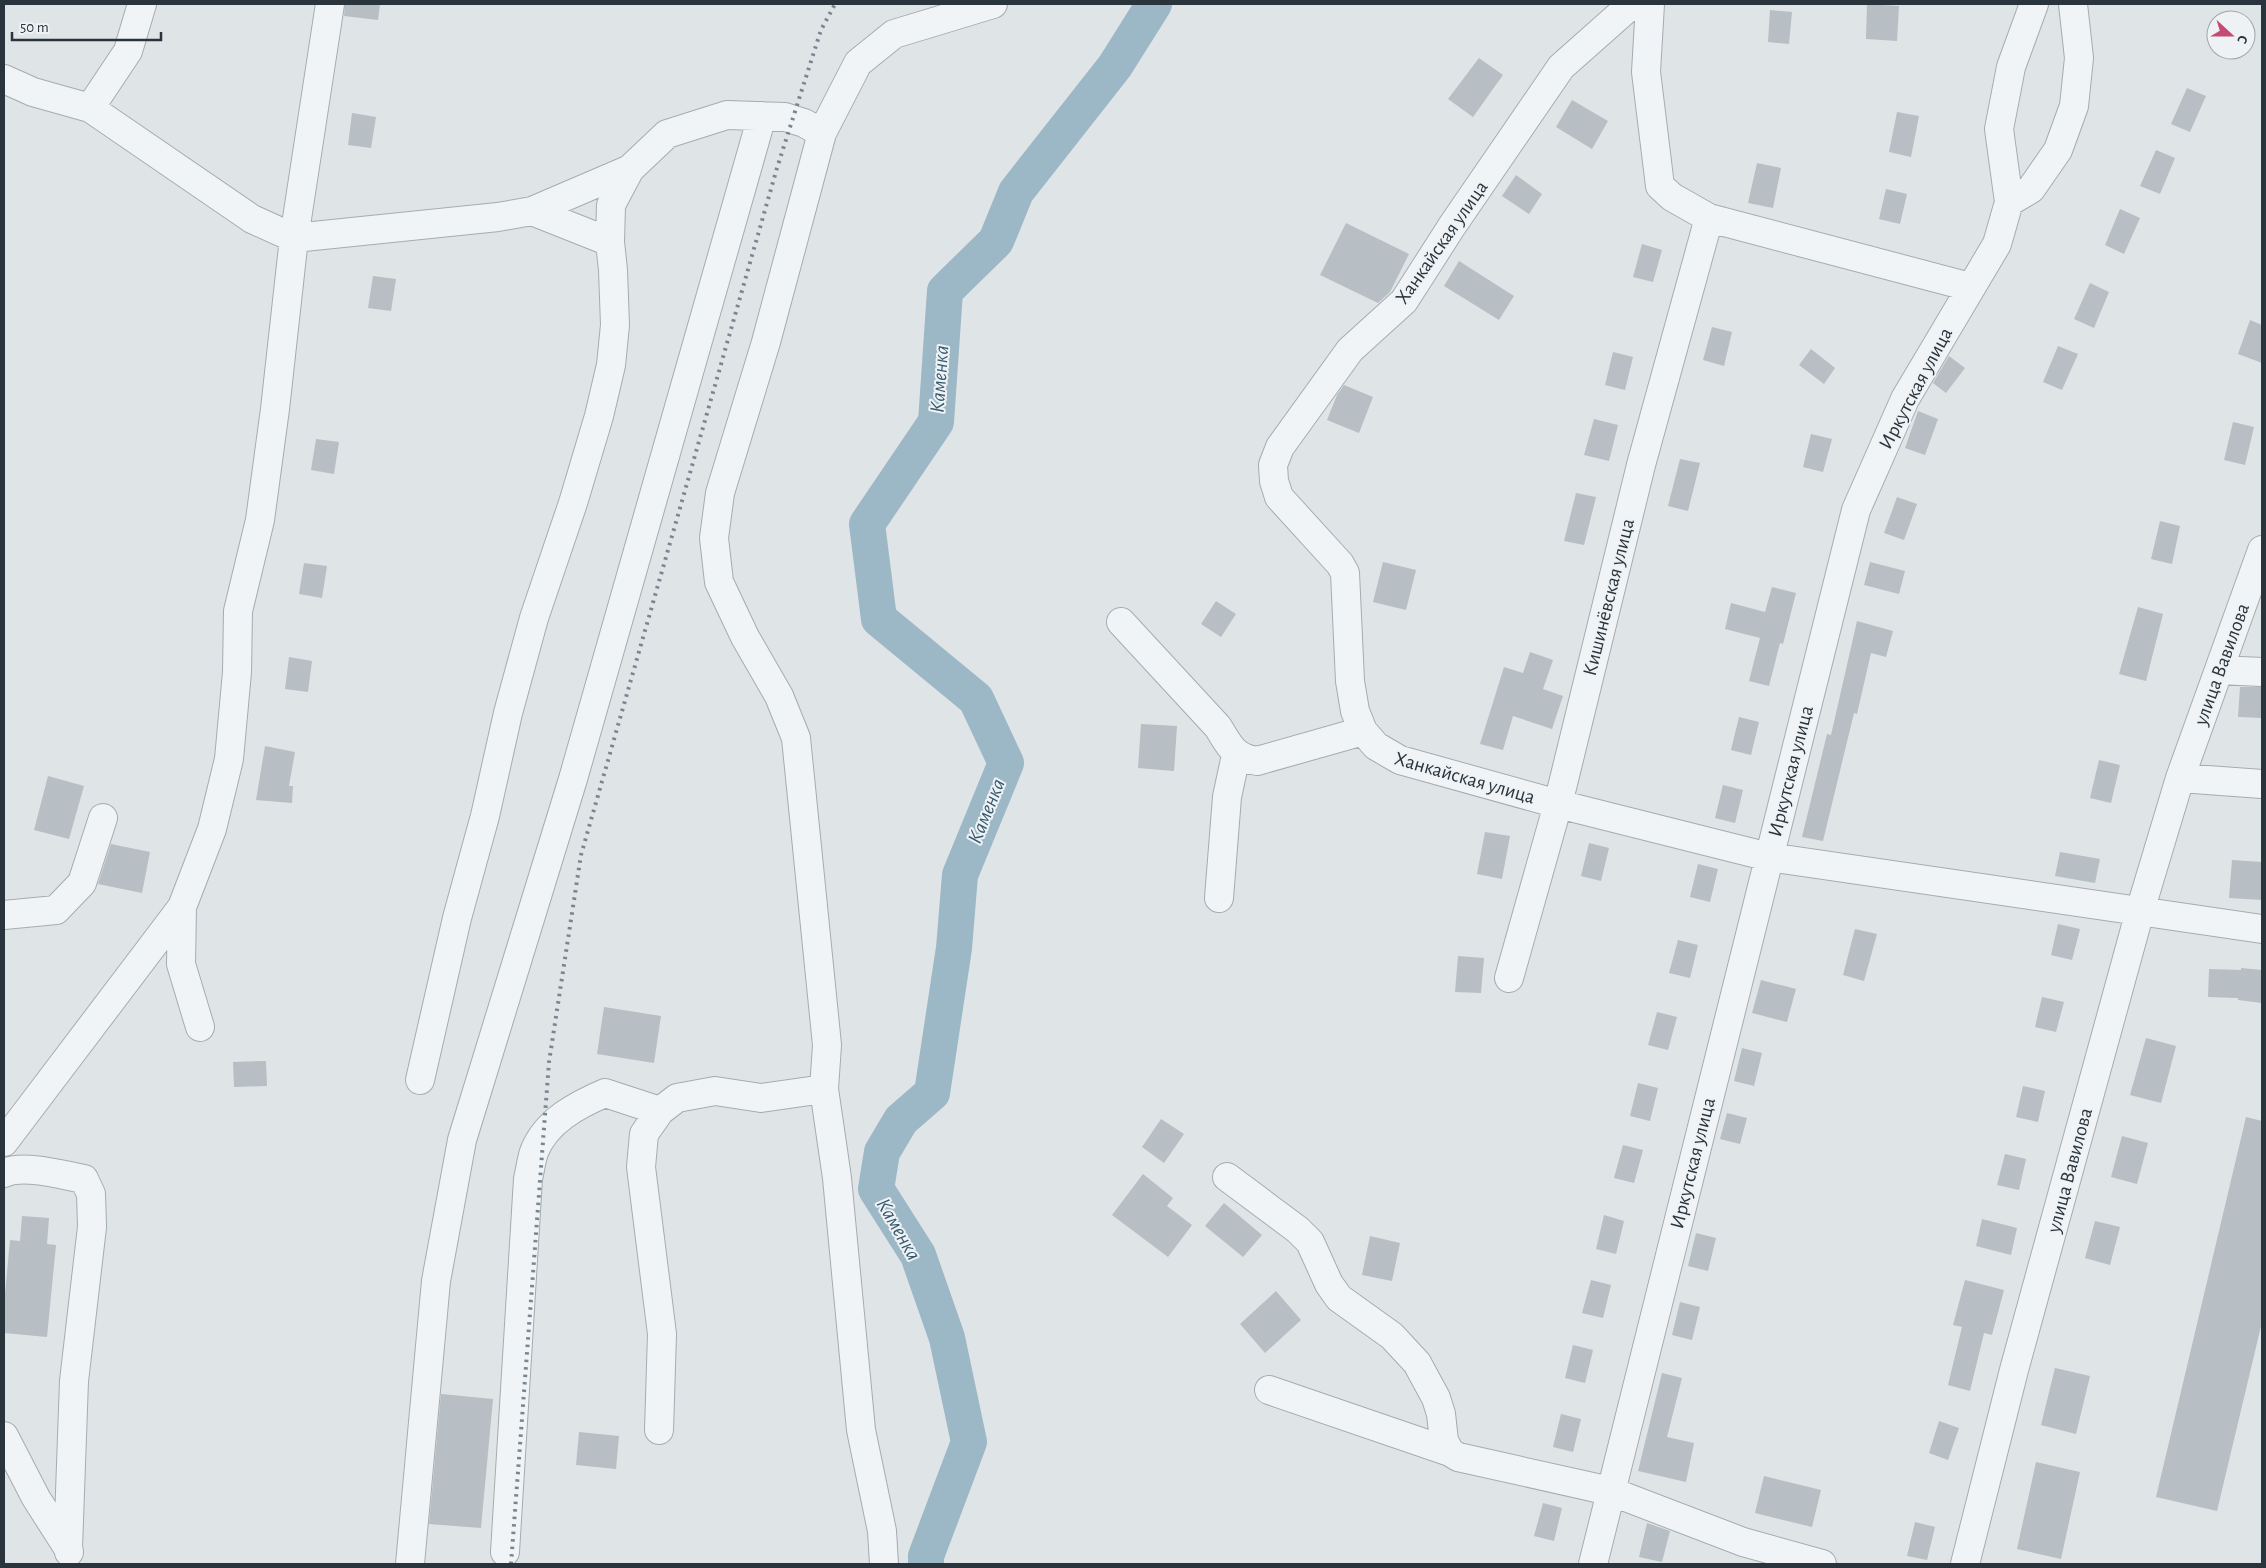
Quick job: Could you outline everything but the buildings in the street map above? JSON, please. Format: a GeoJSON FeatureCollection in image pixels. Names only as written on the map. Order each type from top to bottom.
{"type":"FeatureCollection","features":[{"type":"Feature","properties":{"kind":"street"},"geometry":{"type":"LineString","coordinates":[[90,108],[128,51],[142,4]]}},
{"type":"Feature","properties":{"kind":"street"},"geometry":{"type":"LineString","coordinates":[[4,1142],[182,907],[212,830],[229,759],[237,672],[238,611],[260,520],[275,409],[294,238],[330,4]]}},
{"type":"Feature","properties":{"kind":"street"},"geometry":{"type":"LineString","coordinates":[[884,1564],[882,1532],[861,1430],[837,1178],[824,1089],[827,1045],[796,738],[779,696],[745,637],[719,582],[714,538],[720,492],[766,342],[822,133],[858,63],[894,34],[992,4]]}},
{"type":"Feature","properties":{"kind":"street","name":"Ханкайская улица"},"geometry":{"type":"LineString","coordinates":[[1632,4],[1561,67],[1404,301],[1350,350],[1280,447],[1273,465],[1274,481],[1279,497],[1340,564],[1345,574],[1352,698],[1363,731],[1376,746],[1388,755],[1400,760],[1558,804],[1769,857],[2262,929]]}},
{"type":"Feature","properties":{"kind":"street"},"geometry":{"type":"LineString","coordinates":[[1650,4],[1646,72],[1660,186],[1672,197],[1709,218],[1970,287]]}},
{"type":"Feature","properties":{"kind":"street","name":"Иркутская улица"},"geometry":{"type":"LineString","coordinates":[[1593,1564],[1856,510],[1905,399],[1997,244],[2009,202],[1999,129],[2011,67],[2034,4]]}},
{"type":"Feature","properties":{"kind":"street"},"geometry":{"type":"LineString","coordinates":[[2009,202],[2031,189],[2058,150],[2074,106],[2079,58],[2073,4]]}},
{"type":"Feature","properties":{"kind":"street"},"geometry":{"type":"LineString","coordinates":[[4,79],[33,92],[90,108],[124,129],[252,219],[294,238],[489,218],[532,211],[630,169],[668,134],[727,115],[785,117],[804,123],[822,133]]}},
{"type":"Feature","properties":{"kind":"street"},"geometry":{"type":"LineString","coordinates":[[410,1564],[436,1281],[462,1140],[573,779],[762,116]]}},
{"type":"Feature","properties":{"kind":"street"},"geometry":{"type":"LineString","coordinates":[[420,1080],[457,918],[485,816],[511,704],[534,618],[573,504],[599,416],[611,365],[615,325],[610,242],[611,205],[630,169]]}},
{"type":"Feature","properties":{"kind":"street"},"geometry":{"type":"LineString","coordinates":[[532,211],[610,242]]}},
{"type":"Feature","properties":{"kind":"street","name":"Кишинёвская улица"},"geometry":{"type":"LineString","coordinates":[[1509,978],[1558,804],[1641,465],[1709,218]]}},
{"type":"Feature","properties":{"kind":"street","name":"улица Вавилова"},"geometry":{"type":"LineString","coordinates":[[1965,1564],[2014,1370],[2140,911],[2180,778],[2262,550]]}},
{"type":"Feature","properties":{"kind":"street"},"geometry":{"type":"LineString","coordinates":[[1121,622],[1218,727],[1230,748],[1246,760],[1257,761],[1363,731]]}},
{"type":"Feature","properties":{"kind":"street"},"geometry":{"type":"LineString","coordinates":[[2219,670],[2262,672]]}},
{"type":"Feature","properties":{"kind":"street"},"geometry":{"type":"LineString","coordinates":[[1220,898],[1227,797],[1236,754]]}},
{"type":"Feature","properties":{"kind":"street"},"geometry":{"type":"LineString","coordinates":[[2180,778],[2262,784]]}},
{"type":"Feature","properties":{"kind":"street"},"geometry":{"type":"LineString","coordinates":[[4,914],[56,910],[82,883],[103,818]]}},
{"type":"Feature","properties":{"kind":"street"},"geometry":{"type":"LineString","coordinates":[[182,907],[182,964],[200,1026]]}},
{"type":"Feature","properties":{"kind":"street"},"geometry":{"type":"LineString","coordinates":[[659,1430],[662,1334],[641,1167],[644,1134],[660,1112],[677,1098],[715,1091],[760,1098],[824,1089]]}},
{"type":"Feature","properties":{"kind":"street"},"geometry":{"type":"LineString","coordinates":[[505,1552],[528,1179],[534,1153],[544,1134],[575,1106],[605,1093],[660,1112]]}},
{"type":"Feature","properties":{"kind":"street"},"geometry":{"type":"LineString","coordinates":[[4,1173],[9,1171],[38,1171],[84,1179],[90,1194],[92,1227],[74,1381],[69,1556]]}},
{"type":"Feature","properties":{"kind":"street"},"geometry":{"type":"LineString","coordinates":[[1227,1177],[1298,1230],[1310,1242],[1329,1284],[1339,1298],[1392,1336],[1417,1363],[1436,1398],[1441,1414],[1444,1441],[1450,1452]]}},
{"type":"Feature","properties":{"kind":"street"},"geometry":{"type":"LineString","coordinates":[[1269,1390],[1450,1452],[1458,1457],[1610,1492],[1743,1542],[1822,1564]]}},
{"type":"Feature","properties":{"kind":"street"},"geometry":{"type":"LineString","coordinates":[[4,1436],[69,1556]]}},
{"type":"Feature","properties":{"kind":"waterway","name":"Каменка"},"geometry":{"type":"LineString","coordinates":[[926,1564],[926,1556],[969,1442],[947,1338],[918,1255],[876,1189],[882,1152],[901,1120],[932,1093],[954,948],[960,875],[1006,763],[976,699],[879,619],[867,524],[936,422],[945,291],[996,241],[1016,192],[1115,66],[1154,4]]}},
{"type":"Feature","properties":{"kind":"railway"},"geometry":{"type":"LineString","coordinates":[[511,1564],[549,1062],[581,855],[777,168],[821,30],[835,4]]}}]}
